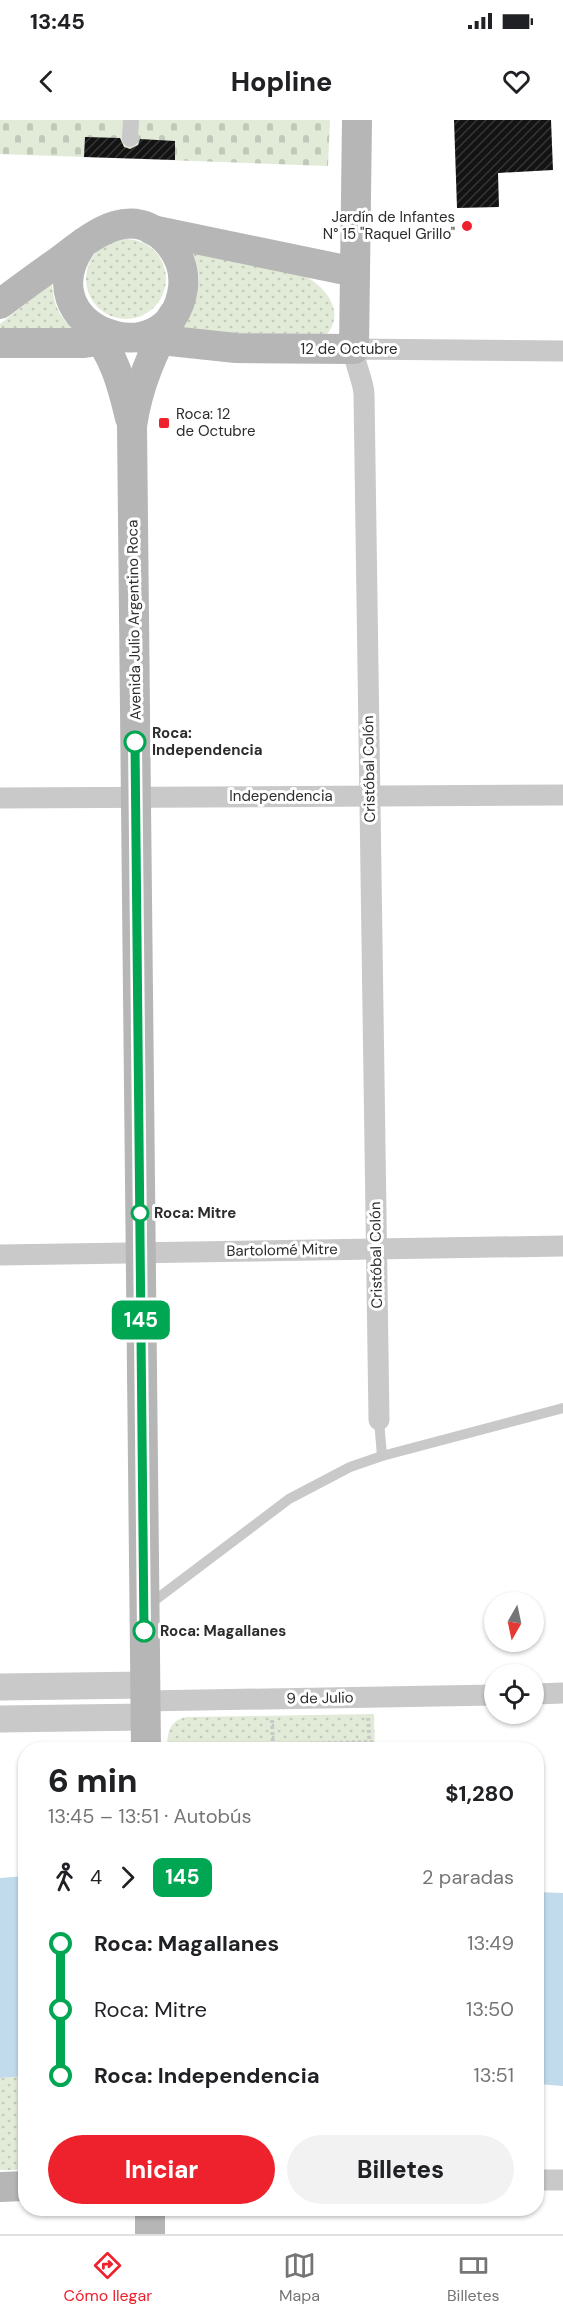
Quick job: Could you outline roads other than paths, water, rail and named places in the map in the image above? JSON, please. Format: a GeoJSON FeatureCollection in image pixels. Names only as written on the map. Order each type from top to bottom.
{"type":"FeatureCollection","features":[{"type":"Feature","properties":{"kind":"main road","name":"Cristóbal Colón"},"geometry":{"type":"LineString","coordinates":[[354,349],[357,120]]}},
{"type":"Feature","properties":{"kind":"main road"},"geometry":{"type":"LineString","coordinates":[[0,304],[103,229],[126,224],[355,272]]}},
{"type":"Feature","properties":{"kind":"main road"},"geometry":{"type":"LineString","coordinates":[[84,242],[72,262],[69,285],[75,308],[130,333],[182,294],[180,261],[167,241],[148,229]]}},
{"type":"Feature","properties":{"kind":"main road","name":"12 de Octubre"},"geometry":{"type":"LineString","coordinates":[[0,343],[64,344],[130,333],[236,348],[354,349]]}},
{"type":"Feature","properties":{"kind":"main road","name":"Avenida Julio Argentino Roca"},"geometry":{"type":"LineString","coordinates":[[130,333],[118,371],[132,426]]}},
{"type":"Feature","properties":{"kind":"main road","name":"Avenida Julio Argentino Roca"},"geometry":{"type":"LineString","coordinates":[[130,333],[139,388],[132,426],[145,1701],[155,1742]]}},
{"type":"Feature","properties":{"kind":"main road"},"geometry":{"type":"LineString","coordinates":[[0,2187],[18,2186]]}},
{"type":"Feature","properties":{"kind":"main road"},"geometry":{"type":"LineString","coordinates":[[150,2216],[150,2234]]}},
{"type":"Feature","properties":{"kind":"street"},"geometry":{"type":"LineString","coordinates":[[130,139],[131,120]]}},
{"type":"Feature","properties":{"kind":"street","name":"12 de Octubre"},"geometry":{"type":"LineString","coordinates":[[354,349],[563,351]]}},
{"type":"Feature","properties":{"kind":"street","name":"Cristóbal Colón"},"geometry":{"type":"LineString","coordinates":[[354,349],[354,360],[364,394],[379,1420]]}},
{"type":"Feature","properties":{"kind":"street","name":"Independencia"},"geometry":{"type":"LineString","coordinates":[[0,798],[563,795]]}},
{"type":"Feature","properties":{"kind":"street","name":"Bartolomé Mitre"},"geometry":{"type":"LineString","coordinates":[[0,1255],[563,1246]]}},
{"type":"Feature","properties":{"kind":"street","name":"9 de Julio"},"geometry":{"type":"LineString","coordinates":[[0,1686],[145,1701]]}},
{"type":"Feature","properties":{"kind":"street"},"geometry":{"type":"LineString","coordinates":[[544,1694],[563,1693]]}},
{"type":"Feature","properties":{"kind":"street","name":"9 de Julio"},"geometry":{"type":"LineString","coordinates":[[0,1719],[145,1701],[484,1695]]}},
{"type":"Feature","properties":{"kind":"street"},"geometry":{"type":"LineString","coordinates":[[544,2180],[563,2180]]}},
{"type":"Feature","properties":{"kind":"lane"},"geometry":{"type":"LineString","coordinates":[[144,1609],[290,1499],[350,1467],[382,1456],[563,1408]]}},
{"type":"Feature","properties":{"kind":"lane"},"geometry":{"type":"LineString","coordinates":[[379,1420],[382,1456]]}},
{"type":"Feature","properties":{"kind":"water"},"geometry":{"type":"Polygon","coordinates":[[[18,1877],[18,2077],[0,2078],[0,1878],[18,1877]]]}},
{"type":"Feature","properties":{"kind":"water"},"geometry":{"type":"Polygon","coordinates":[[[544,1892],[563,1893],[563,2086],[544,2085],[544,1892]]]}},
{"type":"Feature","properties":{"kind":"place","name":"Jardín de Infantes N° 15 \"Raquel Grillo\""},"geometry":{"type":"Point","coordinates":[467,226]}},
{"type":"Feature","properties":{"kind":"place","name":"Roca: 12 de Octubre"},"geometry":{"type":"Point","coordinates":[164,423]}},
{"type":"Feature","properties":{"kind":"place","name":"Roca: Independencia"},"geometry":{"type":"Point","coordinates":[135,742]}},
{"type":"Feature","properties":{"kind":"place","name":"Roca: Mitre"},"geometry":{"type":"Point","coordinates":[140,1213]}},
{"type":"Feature","properties":{"kind":"place","name":"Roca: Magallanes"},"geometry":{"type":"Point","coordinates":[144,1631]}}]}
